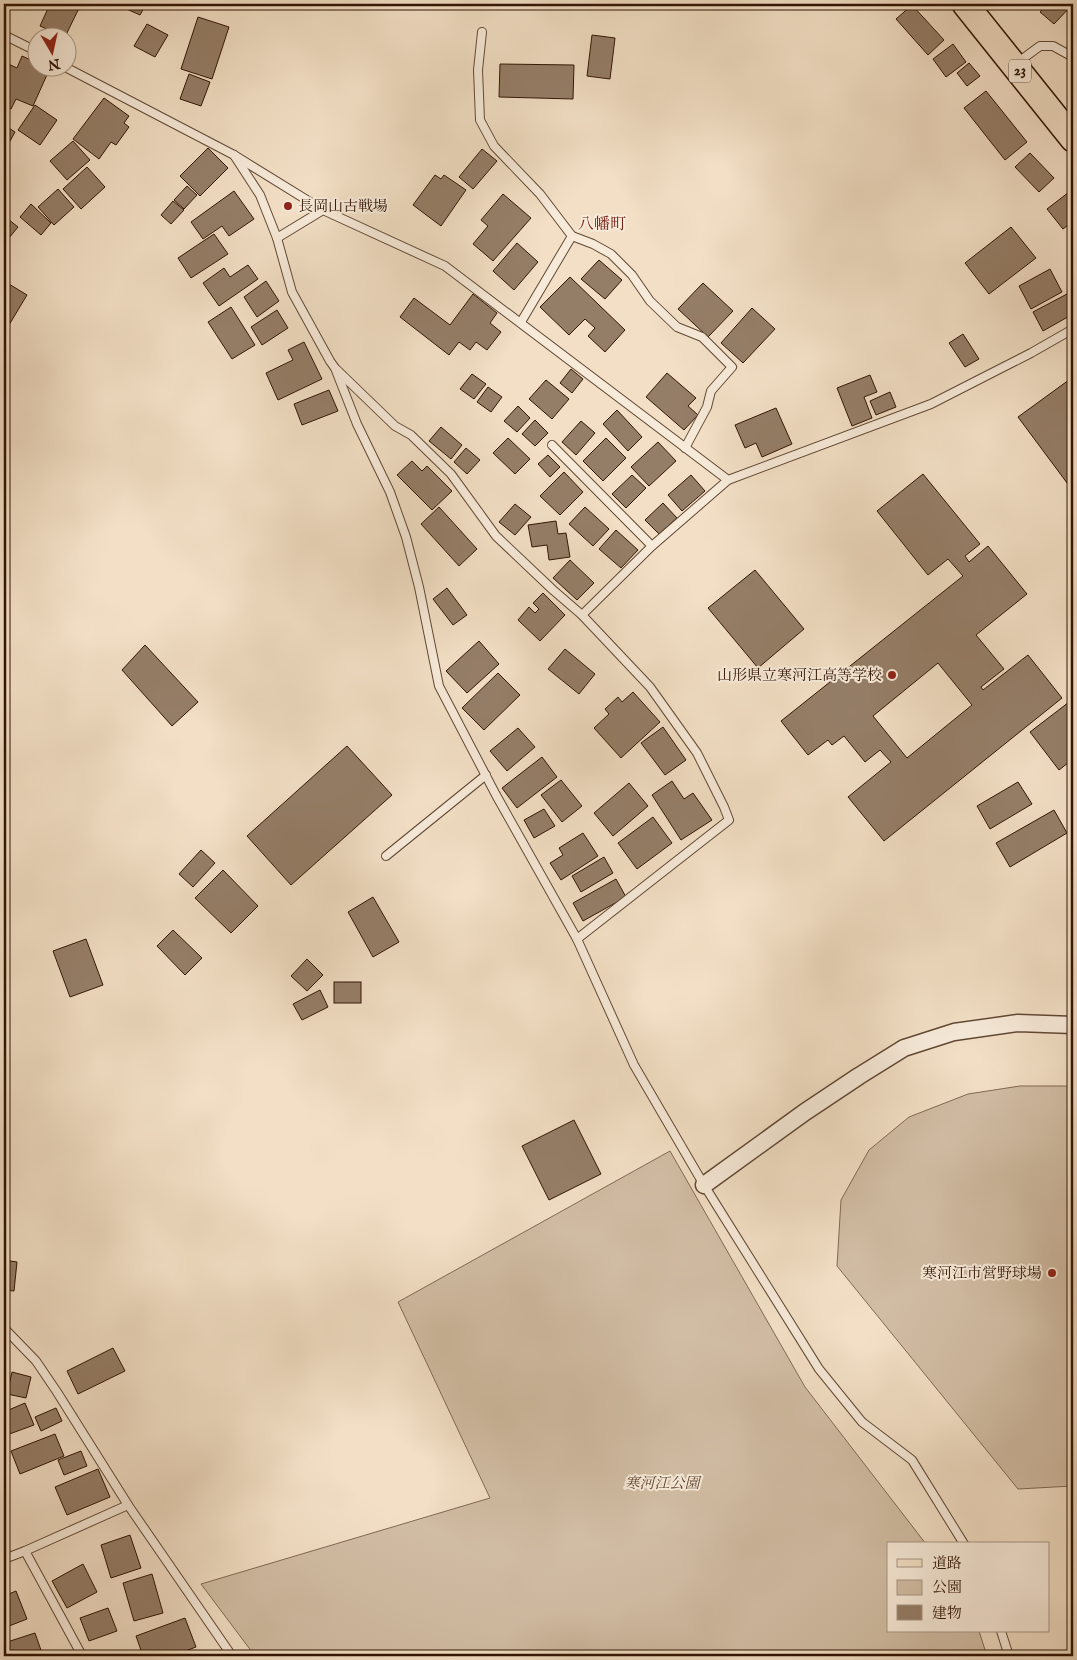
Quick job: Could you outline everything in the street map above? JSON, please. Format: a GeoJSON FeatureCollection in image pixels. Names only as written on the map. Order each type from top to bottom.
{"type":"FeatureCollection","features":[{"type":"Feature","properties":{"kind":"main road","name":"23"},"geometry":{"type":"LineString","coordinates":[[965,4],[1015,64],[1073,139]]}},
{"type":"Feature","properties":{"kind":"street"},"geometry":{"type":"LineString","coordinates":[[704,1185],[805,1112],[904,1048],[954,1032],[972,1029],[1018,1023],[1073,1025]]}},
{"type":"Feature","properties":{"kind":"lane"},"geometry":{"type":"LineString","coordinates":[[482,32],[478,70],[480,120],[494,146],[540,194],[572,236],[593,244],[610,254],[632,275],[650,300],[677,327],[702,337],[732,367],[711,391],[707,407],[685,448]]}},
{"type":"Feature","properties":{"kind":"lane"},"geometry":{"type":"LineString","coordinates":[[4,35],[28,47]]}},
{"type":"Feature","properties":{"kind":"lane"},"geometry":{"type":"LineString","coordinates":[[1015,64],[1040,46],[1053,46],[1073,56]]}},
{"type":"Feature","properties":{"kind":"lane"},"geometry":{"type":"LineString","coordinates":[[78,74],[234,155],[323,210],[446,266],[728,480]]}},
{"type":"Feature","properties":{"kind":"lane"},"geometry":{"type":"LineString","coordinates":[[234,155],[260,194],[277,238],[292,292],[335,368],[395,426],[411,435],[451,474],[496,536],[582,615],[650,687],[697,753],[724,807],[729,820],[576,939]]}},
{"type":"Feature","properties":{"kind":"lane"},"geometry":{"type":"LineString","coordinates":[[277,238],[323,210]]}},
{"type":"Feature","properties":{"kind":"lane"},"geometry":{"type":"LineString","coordinates":[[520,322],[572,236]]}},
{"type":"Feature","properties":{"kind":"lane"},"geometry":{"type":"LineString","coordinates":[[582,615],[652,546],[728,480],[931,404],[1073,329]]}},
{"type":"Feature","properties":{"kind":"lane"},"geometry":{"type":"LineString","coordinates":[[335,368],[357,424],[390,492],[406,537],[419,587],[439,686],[576,939],[634,1065],[704,1185],[819,1369],[862,1422],[912,1460],[963,1542]]}},
{"type":"Feature","properties":{"kind":"lane"},"geometry":{"type":"LineString","coordinates":[[552,445],[652,546]]}},
{"type":"Feature","properties":{"kind":"lane"},"geometry":{"type":"LineString","coordinates":[[386,856],[486,775]]}},
{"type":"Feature","properties":{"kind":"lane"},"geometry":{"type":"LineString","coordinates":[[4,1328],[36,1361],[128,1505],[232,1656]]}},
{"type":"Feature","properties":{"kind":"lane"},"geometry":{"type":"LineString","coordinates":[[4,1559],[128,1505]]}},
{"type":"Feature","properties":{"kind":"lane"},"geometry":{"type":"LineString","coordinates":[[24,1551],[80,1652]]}},
{"type":"Feature","properties":{"kind":"lane"},"geometry":{"type":"LineString","coordinates":[[1001,1632],[1009,1656]]}},
{"type":"Feature","properties":{"kind":"green space"},"geometry":{"type":"Polygon","coordinates":[[[1020,1086],[1073,1086],[1073,1486],[1018,1489],[837,1266],[841,1200],[869,1150],[909,1117],[968,1094],[1020,1086]]]}},
{"type":"Feature","properties":{"kind":"green space","name":"寒河江公園"},"geometry":{"type":"Polygon","coordinates":[[[670,1151],[805,1387],[924,1542],[887,1542],[887,1632],[979,1632],[987,1656],[255,1656],[201,1584],[490,1498],[398,1302],[670,1151]]]}},
{"type":"Feature","properties":{"kind":"building"},"geometry":{"type":"Polygon","coordinates":[[[50,4],[81,4],[69,28],[45,28],[40,26],[50,4]]]}},
{"type":"Feature","properties":{"kind":"building"},"geometry":{"type":"Polygon","coordinates":[[[121,4],[146,4],[140,15],[120,6],[121,4]]]}},
{"type":"Feature","properties":{"kind":"building"},"geometry":{"type":"Polygon","coordinates":[[[1048,4],[1072,5],[1054,24],[1040,12],[1048,4]]]}},
{"type":"Feature","properties":{"kind":"building"},"geometry":{"type":"Polygon","coordinates":[[[912,5],[944,40],[928,55],[896,19],[912,5]]]}},
{"type":"Feature","properties":{"kind":"building"},"geometry":{"type":"Polygon","coordinates":[[[198,17],[229,27],[212,79],[181,69],[198,17]]]}},
{"type":"Feature","properties":{"kind":"building"},"geometry":{"type":"Polygon","coordinates":[[[147,24],[168,35],[155,57],[134,46],[147,24]]]}},
{"type":"Feature","properties":{"kind":"building"},"geometry":{"type":"Polygon","coordinates":[[[592,35],[615,38],[610,79],[587,76],[592,35]]]}},
{"type":"Feature","properties":{"kind":"building"},"geometry":{"type":"Polygon","coordinates":[[[953,44],[966,62],[946,77],[933,59],[953,44]]]}},
{"type":"Feature","properties":{"kind":"building"},"geometry":{"type":"Polygon","coordinates":[[[22,56],[28,59],[28,78],[46,78],[33,106],[16,99],[11,109],[4,106],[4,62],[17,68],[22,56]]]}},
{"type":"Feature","properties":{"kind":"building"},"geometry":{"type":"Polygon","coordinates":[[[969,63],[980,76],[967,86],[957,73],[969,63]]]}},
{"type":"Feature","properties":{"kind":"building"},"geometry":{"type":"Polygon","coordinates":[[[500,64],[574,65],[573,99],[499,97],[500,64]]]}},
{"type":"Feature","properties":{"kind":"building"},"geometry":{"type":"Polygon","coordinates":[[[189,74],[210,82],[201,106],[180,99],[189,74]]]}},
{"type":"Feature","properties":{"kind":"building"},"geometry":{"type":"Polygon","coordinates":[[[986,91],[1027,142],[1005,160],[964,108],[986,91]]]}},
{"type":"Feature","properties":{"kind":"building"},"geometry":{"type":"Polygon","coordinates":[[[104,98],[129,116],[124,123],[129,127],[116,145],[111,142],[99,159],[73,139],[104,98]]]}},
{"type":"Feature","properties":{"kind":"building"},"geometry":{"type":"Polygon","coordinates":[[[35,105],[57,120],[40,145],[18,130],[35,105]]]}},
{"type":"Feature","properties":{"kind":"building"},"geometry":{"type":"Polygon","coordinates":[[[4,125],[15,132],[4,152],[4,125]]]}},
{"type":"Feature","properties":{"kind":"building"},"geometry":{"type":"Polygon","coordinates":[[[73,141],[90,160],[67,180],[50,161],[73,141]]]}},
{"type":"Feature","properties":{"kind":"building"},"geometry":{"type":"Polygon","coordinates":[[[208,148],[228,168],[200,196],[180,176],[208,148]]]}},
{"type":"Feature","properties":{"kind":"building"},"geometry":{"type":"Polygon","coordinates":[[[482,149],[497,161],[473,189],[459,177],[482,149]]]}},
{"type":"Feature","properties":{"kind":"building"},"geometry":{"type":"Polygon","coordinates":[[[1030,153],[1054,178],[1039,192],[1015,167],[1030,153]]]}},
{"type":"Feature","properties":{"kind":"building"},"geometry":{"type":"Polygon","coordinates":[[[87,167],[105,187],[81,209],[63,189],[87,167]]]}},
{"type":"Feature","properties":{"kind":"building"},"geometry":{"type":"Polygon","coordinates":[[[435,175],[441,179],[444,175],[466,190],[441,226],[413,205],[435,175]]]}},
{"type":"Feature","properties":{"kind":"building"},"geometry":{"type":"Polygon","coordinates":[[[187,186],[197,195],[184,209],[174,200],[187,186]]]}},
{"type":"Feature","properties":{"kind":"building"},"geometry":{"type":"Polygon","coordinates":[[[58,189],[74,207],[54,225],[38,207],[58,189]]]}},
{"type":"Feature","properties":{"kind":"building"},"geometry":{"type":"Polygon","coordinates":[[[1073,189],[1073,221],[1063,229],[1047,209],[1073,189]]]}},
{"type":"Feature","properties":{"kind":"building"},"geometry":{"type":"Polygon","coordinates":[[[234,191],[254,219],[229,236],[222,226],[203,239],[191,222],[234,191]]]}},
{"type":"Feature","properties":{"kind":"building"},"geometry":{"type":"Polygon","coordinates":[[[503,194],[531,218],[493,261],[473,244],[488,226],[481,220],[503,194]]]}},
{"type":"Feature","properties":{"kind":"building"},"geometry":{"type":"Polygon","coordinates":[[[173,201],[184,210],[171,224],[161,215],[173,201]]]}},
{"type":"Feature","properties":{"kind":"building"},"geometry":{"type":"Polygon","coordinates":[[[31,204],[51,223],[41,235],[20,217],[31,204]]]}},
{"type":"Feature","properties":{"kind":"building"},"geometry":{"type":"Polygon","coordinates":[[[4,216],[18,227],[4,244],[4,216]]]}},
{"type":"Feature","properties":{"kind":"building"},"geometry":{"type":"Polygon","coordinates":[[[1011,227],[1036,258],[989,294],[965,263],[1011,227]]]}},
{"type":"Feature","properties":{"kind":"building"},"geometry":{"type":"Polygon","coordinates":[[[214,234],[228,254],[191,278],[178,258],[214,234]]]}},
{"type":"Feature","properties":{"kind":"building"},"geometry":{"type":"Polygon","coordinates":[[[517,243],[538,262],[514,290],[493,271],[517,243]]]}},
{"type":"Feature","properties":{"kind":"building"},"geometry":{"type":"Polygon","coordinates":[[[599,260],[622,280],[605,299],[581,279],[599,260]]]}},
{"type":"Feature","properties":{"kind":"building"},"geometry":{"type":"Polygon","coordinates":[[[248,265],[258,279],[219,306],[203,283],[224,268],[230,277],[248,265]]]}},
{"type":"Feature","properties":{"kind":"building"},"geometry":{"type":"Polygon","coordinates":[[[1050,269],[1062,292],[1031,309],[1019,286],[1050,269]]]}},
{"type":"Feature","properties":{"kind":"building"},"geometry":{"type":"Polygon","coordinates":[[[570,277],[625,330],[605,352],[588,336],[595,328],[585,319],[569,335],[540,307],[570,277]]]}},
{"type":"Feature","properties":{"kind":"building"},"geometry":{"type":"Polygon","coordinates":[[[4,281],[27,295],[6,330],[4,328],[4,281]]]}},
{"type":"Feature","properties":{"kind":"building"},"geometry":{"type":"Polygon","coordinates":[[[266,281],[279,301],[257,317],[244,297],[266,281]]]}},
{"type":"Feature","properties":{"kind":"building"},"geometry":{"type":"Polygon","coordinates":[[[703,283],[733,311],[708,337],[678,309],[703,283]]]}},
{"type":"Feature","properties":{"kind":"building"},"geometry":{"type":"Polygon","coordinates":[[[473,294],[497,313],[490,323],[501,332],[487,350],[476,342],[470,350],[459,342],[449,355],[400,317],[414,298],[450,325],[473,294]]]}},
{"type":"Feature","properties":{"kind":"building"},"geometry":{"type":"Polygon","coordinates":[[[1067,294],[1073,306],[1073,314],[1043,331],[1033,312],[1067,294]]]}},
{"type":"Feature","properties":{"kind":"building"},"geometry":{"type":"Polygon","coordinates":[[[231,307],[255,345],[232,359],[208,322],[231,307]]]}},
{"type":"Feature","properties":{"kind":"building"},"geometry":{"type":"Polygon","coordinates":[[[752,308],[775,329],[743,363],[721,343],[752,308]]]}},
{"type":"Feature","properties":{"kind":"building"},"geometry":{"type":"Polygon","coordinates":[[[277,310],[288,328],[262,345],[251,327],[277,310]]]}},
{"type":"Feature","properties":{"kind":"building"},"geometry":{"type":"Polygon","coordinates":[[[963,334],[979,359],[965,367],[949,343],[963,334]]]}},
{"type":"Feature","properties":{"kind":"building"},"geometry":{"type":"Polygon","coordinates":[[[304,342],[322,379],[278,400],[266,373],[293,360],[288,350],[304,342]]]}},
{"type":"Feature","properties":{"kind":"building"},"geometry":{"type":"Polygon","coordinates":[[[571,369],[583,379],[572,393],[560,383],[571,369]]]}},
{"type":"Feature","properties":{"kind":"building"},"geometry":{"type":"Polygon","coordinates":[[[667,373],[696,398],[688,406],[698,415],[684,430],[646,397],[667,373]]]}},
{"type":"Feature","properties":{"kind":"building"},"geometry":{"type":"Polygon","coordinates":[[[472,374],[486,384],[474,399],[460,389],[472,374]]]}},
{"type":"Feature","properties":{"kind":"building"},"geometry":{"type":"Polygon","coordinates":[[[870,375],[877,392],[864,397],[872,418],[852,426],[837,388],[870,375]]]}},
{"type":"Feature","properties":{"kind":"building"},"geometry":{"type":"Polygon","coordinates":[[[1073,377],[1073,491],[1018,417],[1073,377]]]}},
{"type":"Feature","properties":{"kind":"building"},"geometry":{"type":"Polygon","coordinates":[[[546,380],[569,399],[552,419],[529,399],[546,380]]]}},
{"type":"Feature","properties":{"kind":"building"},"geometry":{"type":"Polygon","coordinates":[[[488,387],[502,397],[491,412],[477,402],[488,387]]]}},
{"type":"Feature","properties":{"kind":"building"},"geometry":{"type":"Polygon","coordinates":[[[329,390],[338,411],[302,425],[294,404],[329,390]]]}},
{"type":"Feature","properties":{"kind":"building"},"geometry":{"type":"Polygon","coordinates":[[[890,392],[896,407],[876,415],[870,401],[890,392]]]}},
{"type":"Feature","properties":{"kind":"building"},"geometry":{"type":"Polygon","coordinates":[[[518,406],[530,418],[517,432],[504,421],[518,406]]]}},
{"type":"Feature","properties":{"kind":"building"},"geometry":{"type":"Polygon","coordinates":[[[776,408],[792,444],[762,457],[756,443],[745,448],[735,425],[776,408]]]}},
{"type":"Feature","properties":{"kind":"building"},"geometry":{"type":"Polygon","coordinates":[[[617,410],[642,437],[628,451],[603,424],[617,410]]]}},
{"type":"Feature","properties":{"kind":"building"},"geometry":{"type":"Polygon","coordinates":[[[535,420],[548,433],[535,446],[522,434],[535,420]]]}},
{"type":"Feature","properties":{"kind":"building"},"geometry":{"type":"Polygon","coordinates":[[[581,421],[595,433],[576,455],[562,442],[581,421]]]}},
{"type":"Feature","properties":{"kind":"building"},"geometry":{"type":"Polygon","coordinates":[[[441,427],[462,445],[451,459],[429,441],[441,427]]]}},
{"type":"Feature","properties":{"kind":"building"},"geometry":{"type":"Polygon","coordinates":[[[508,438],[530,459],[515,474],[493,453],[508,438]]]}},
{"type":"Feature","properties":{"kind":"building"},"geometry":{"type":"Polygon","coordinates":[[[606,438],[626,458],[603,481],[583,461],[606,438]]]}},
{"type":"Feature","properties":{"kind":"building"},"geometry":{"type":"Polygon","coordinates":[[[658,442],[676,461],[649,486],[631,467],[658,442]]]}},
{"type":"Feature","properties":{"kind":"building"},"geometry":{"type":"Polygon","coordinates":[[[466,448],[480,460],[467,474],[454,462],[466,448]]]}},
{"type":"Feature","properties":{"kind":"building"},"geometry":{"type":"Polygon","coordinates":[[[548,455],[560,467],[550,477],[538,464],[548,455]]]}},
{"type":"Feature","properties":{"kind":"building"},"geometry":{"type":"Polygon","coordinates":[[[412,461],[422,471],[427,466],[452,491],[432,510],[397,475],[412,461]]]}},
{"type":"Feature","properties":{"kind":"building"},"geometry":{"type":"Polygon","coordinates":[[[564,472],[583,492],[560,515],[540,496],[564,472]]]}},
{"type":"Feature","properties":{"kind":"building"},"geometry":{"type":"Polygon","coordinates":[[[923,474],[980,544],[965,556],[969,562],[988,546],[1027,594],[976,635],[1004,669],[981,687],[983,690],[1028,655],[1062,698],[884,841],[848,797],[891,762],[880,750],[865,762],[844,736],[832,745],[828,740],[808,755],[781,721],[963,576],[948,559],[928,575],[877,511],[923,474]],[[938,663],[873,716],[907,758],[972,705],[938,663]]]}},
{"type":"Feature","properties":{"kind":"building"},"geometry":{"type":"Polygon","coordinates":[[[632,475],[646,488],[626,508],[612,494],[632,475]]]}},
{"type":"Feature","properties":{"kind":"building"},"geometry":{"type":"Polygon","coordinates":[[[691,475],[705,491],[682,511],[668,495],[691,475]]]}},
{"type":"Feature","properties":{"kind":"building"},"geometry":{"type":"Polygon","coordinates":[[[663,503],[677,518],[659,534],[645,520],[663,503]]]}},
{"type":"Feature","properties":{"kind":"building"},"geometry":{"type":"Polygon","coordinates":[[[515,504],[531,517],[515,535],[499,522],[515,504]]]}},
{"type":"Feature","properties":{"kind":"building"},"geometry":{"type":"Polygon","coordinates":[[[439,507],[477,549],[459,566],[421,524],[439,507]]]}},
{"type":"Feature","properties":{"kind":"building"},"geometry":{"type":"Polygon","coordinates":[[[585,507],[609,529],[593,546],[569,524],[585,507]]]}},
{"type":"Feature","properties":{"kind":"building"},"geometry":{"type":"Polygon","coordinates":[[[556,521],[558,534],[566,533],[570,557],[549,560],[547,545],[532,547],[528,525],[556,521]]]}},
{"type":"Feature","properties":{"kind":"building"},"geometry":{"type":"Polygon","coordinates":[[[616,530],[638,550],[621,568],[599,549],[616,530]]]}},
{"type":"Feature","properties":{"kind":"building"},"geometry":{"type":"Polygon","coordinates":[[[570,560],[594,583],[577,600],[553,578],[570,560]]]}},
{"type":"Feature","properties":{"kind":"building"},"geometry":{"type":"Polygon","coordinates":[[[755,570],[804,629],[758,668],[708,608],[755,570]]]}},
{"type":"Feature","properties":{"kind":"building"},"geometry":{"type":"Polygon","coordinates":[[[447,588],[467,615],[453,625],[433,599],[447,588]]]}},
{"type":"Feature","properties":{"kind":"building"},"geometry":{"type":"Polygon","coordinates":[[[543,593],[565,615],[540,641],[518,620],[529,607],[535,613],[539,609],[533,603],[543,593]]]}},
{"type":"Feature","properties":{"kind":"building"},"geometry":{"type":"Polygon","coordinates":[[[479,641],[499,664],[467,693],[446,671],[479,641]]]}},
{"type":"Feature","properties":{"kind":"building"},"geometry":{"type":"Polygon","coordinates":[[[145,645],[198,702],[172,726],[122,670],[145,645]]]}},
{"type":"Feature","properties":{"kind":"building"},"geometry":{"type":"Polygon","coordinates":[[[565,649],[595,674],[579,694],[548,669],[565,649]]]}},
{"type":"Feature","properties":{"kind":"building"},"geometry":{"type":"Polygon","coordinates":[[[498,673],[520,695],[484,730],[462,708],[498,673]]]}},
{"type":"Feature","properties":{"kind":"building"},"geometry":{"type":"Polygon","coordinates":[[[633,692],[660,722],[621,758],[594,728],[609,714],[605,709],[618,697],[622,702],[633,692]]]}},
{"type":"Feature","properties":{"kind":"building"},"geometry":{"type":"Polygon","coordinates":[[[1073,699],[1073,759],[1059,770],[1030,732],[1073,699]]]}},
{"type":"Feature","properties":{"kind":"building"},"geometry":{"type":"Polygon","coordinates":[[[663,727],[686,760],[665,775],[641,743],[663,727]]]}},
{"type":"Feature","properties":{"kind":"building"},"geometry":{"type":"Polygon","coordinates":[[[518,728],[535,747],[507,771],[490,751],[518,728]]]}},
{"type":"Feature","properties":{"kind":"building"},"geometry":{"type":"Polygon","coordinates":[[[347,746],[392,795],[291,885],[247,836],[347,746]]]}},
{"type":"Feature","properties":{"kind":"building"},"geometry":{"type":"Polygon","coordinates":[[[542,757],[557,777],[517,808],[502,788],[542,757]]]}},
{"type":"Feature","properties":{"kind":"building"},"geometry":{"type":"Polygon","coordinates":[[[561,780],[582,806],[562,822],[541,795],[561,780]]]}},
{"type":"Feature","properties":{"kind":"building"},"geometry":{"type":"Polygon","coordinates":[[[672,781],[684,799],[693,793],[712,820],[681,840],[652,795],[672,781]]]}},
{"type":"Feature","properties":{"kind":"building"},"geometry":{"type":"Polygon","coordinates":[[[1018,782],[1032,804],[990,829],[977,806],[1018,782]]]}},
{"type":"Feature","properties":{"kind":"building"},"geometry":{"type":"Polygon","coordinates":[[[629,783],[648,806],[613,836],[594,813],[629,783]]]}},
{"type":"Feature","properties":{"kind":"building"},"geometry":{"type":"Polygon","coordinates":[[[544,809],[555,826],[534,838],[524,820],[544,809]]]}},
{"type":"Feature","properties":{"kind":"building"},"geometry":{"type":"Polygon","coordinates":[[[1054,810],[1067,833],[1010,867],[996,843],[1054,810]]]}},
{"type":"Feature","properties":{"kind":"building"},"geometry":{"type":"Polygon","coordinates":[[[653,817],[672,843],[637,869],[618,843],[653,817]]]}},
{"type":"Feature","properties":{"kind":"building"},"geometry":{"type":"Polygon","coordinates":[[[583,833],[598,856],[561,880],[550,863],[563,855],[559,848],[583,833]]]}},
{"type":"Feature","properties":{"kind":"building"},"geometry":{"type":"Polygon","coordinates":[[[201,850],[215,863],[193,887],[179,874],[201,850]]]}},
{"type":"Feature","properties":{"kind":"building"},"geometry":{"type":"Polygon","coordinates":[[[604,857],[613,873],[581,892],[572,876],[604,857]]]}},
{"type":"Feature","properties":{"kind":"building"},"geometry":{"type":"Polygon","coordinates":[[[223,870],[258,906],[231,933],[195,898],[223,870]]]}},
{"type":"Feature","properties":{"kind":"building"},"geometry":{"type":"Polygon","coordinates":[[[616,879],[626,897],[583,921],[573,903],[616,879]]]}},
{"type":"Feature","properties":{"kind":"building"},"geometry":{"type":"Polygon","coordinates":[[[373,897],[399,942],[373,957],[348,912],[373,897]]]}},
{"type":"Feature","properties":{"kind":"building"},"geometry":{"type":"Polygon","coordinates":[[[173,930],[202,958],[185,975],[157,946],[173,930]]]}},
{"type":"Feature","properties":{"kind":"building"},"geometry":{"type":"Polygon","coordinates":[[[86,939],[103,985],[70,997],[53,951],[86,939]]]}},
{"type":"Feature","properties":{"kind":"building"},"geometry":{"type":"Polygon","coordinates":[[[307,959],[323,975],[307,991],[291,976],[307,959]]]}},
{"type":"Feature","properties":{"kind":"building"},"geometry":{"type":"Polygon","coordinates":[[[334,982],[361,982],[361,1003],[334,1003],[334,982]]]}},
{"type":"Feature","properties":{"kind":"building"},"geometry":{"type":"Polygon","coordinates":[[[320,990],[328,1007],[302,1020],[293,1004],[320,990]]]}},
{"type":"Feature","properties":{"kind":"building"},"geometry":{"type":"Polygon","coordinates":[[[574,1120],[601,1174],[549,1200],[522,1146],[574,1120]]]}},
{"type":"Feature","properties":{"kind":"building"},"geometry":{"type":"Polygon","coordinates":[[[4,1260],[17,1262],[14,1291],[4,1290],[4,1260]]]}},
{"type":"Feature","properties":{"kind":"building"},"geometry":{"type":"Polygon","coordinates":[[[113,1348],[125,1371],[78,1394],[67,1371],[113,1348]]]}},
{"type":"Feature","properties":{"kind":"building"},"geometry":{"type":"Polygon","coordinates":[[[12,1372],[31,1377],[26,1398],[7,1394],[12,1372]]]}},
{"type":"Feature","properties":{"kind":"building"},"geometry":{"type":"Polygon","coordinates":[[[25,1403],[34,1425],[4,1436],[4,1412],[25,1403]]]}},
{"type":"Feature","properties":{"kind":"building"},"geometry":{"type":"Polygon","coordinates":[[[56,1408],[62,1421],[41,1431],[35,1417],[56,1408]]]}},
{"type":"Feature","properties":{"kind":"building"},"geometry":{"type":"Polygon","coordinates":[[[55,1434],[64,1456],[20,1474],[11,1451],[55,1434]]]}},
{"type":"Feature","properties":{"kind":"building"},"geometry":{"type":"Polygon","coordinates":[[[81,1451],[87,1466],[64,1475],[58,1460],[81,1451]]]}},
{"type":"Feature","properties":{"kind":"building"},"geometry":{"type":"Polygon","coordinates":[[[98,1469],[110,1497],[67,1515],[55,1487],[98,1469]]]}},
{"type":"Feature","properties":{"kind":"building"},"geometry":{"type":"Polygon","coordinates":[[[130,1535],[141,1568],[111,1578],[101,1545],[130,1535]]]}},
{"type":"Feature","properties":{"kind":"building"},"geometry":{"type":"Polygon","coordinates":[[[83,1564],[97,1592],[67,1608],[52,1581],[83,1564]]]}},
{"type":"Feature","properties":{"kind":"building"},"geometry":{"type":"Polygon","coordinates":[[[152,1574],[163,1613],[134,1621],[123,1583],[152,1574]]]}},
{"type":"Feature","properties":{"kind":"building"},"geometry":{"type":"Polygon","coordinates":[[[16,1591],[27,1619],[4,1628],[4,1596],[16,1591]]]}},
{"type":"Feature","properties":{"kind":"building"},"geometry":{"type":"Polygon","coordinates":[[[108,1608],[117,1631],[89,1641],[80,1618],[108,1608]]]}},
{"type":"Feature","properties":{"kind":"building"},"geometry":{"type":"Polygon","coordinates":[[[185,1618],[196,1647],[172,1656],[143,1656],[136,1636],[185,1618]]]}},
{"type":"Feature","properties":{"kind":"building"},"geometry":{"type":"Polygon","coordinates":[[[35,1633],[43,1656],[4,1656],[4,1643],[35,1633]]]}},
{"type":"Feature","properties":{"kind":"place","name":"長岡山古戦場"},"geometry":{"type":"Point","coordinates":[288,206]}},
{"type":"Feature","properties":{"kind":"place","name":"山形県立寒河江高等学校"},"geometry":{"type":"Point","coordinates":[892,675]}},
{"type":"Feature","properties":{"kind":"place","name":"寒河江市営野球場"},"geometry":{"type":"Point","coordinates":[1052,1273]}},
{"type":"Feature","properties":{"kind":"district","name":"八幡町"},"geometry":{"type":"Point","coordinates":[602,225]}}]}
